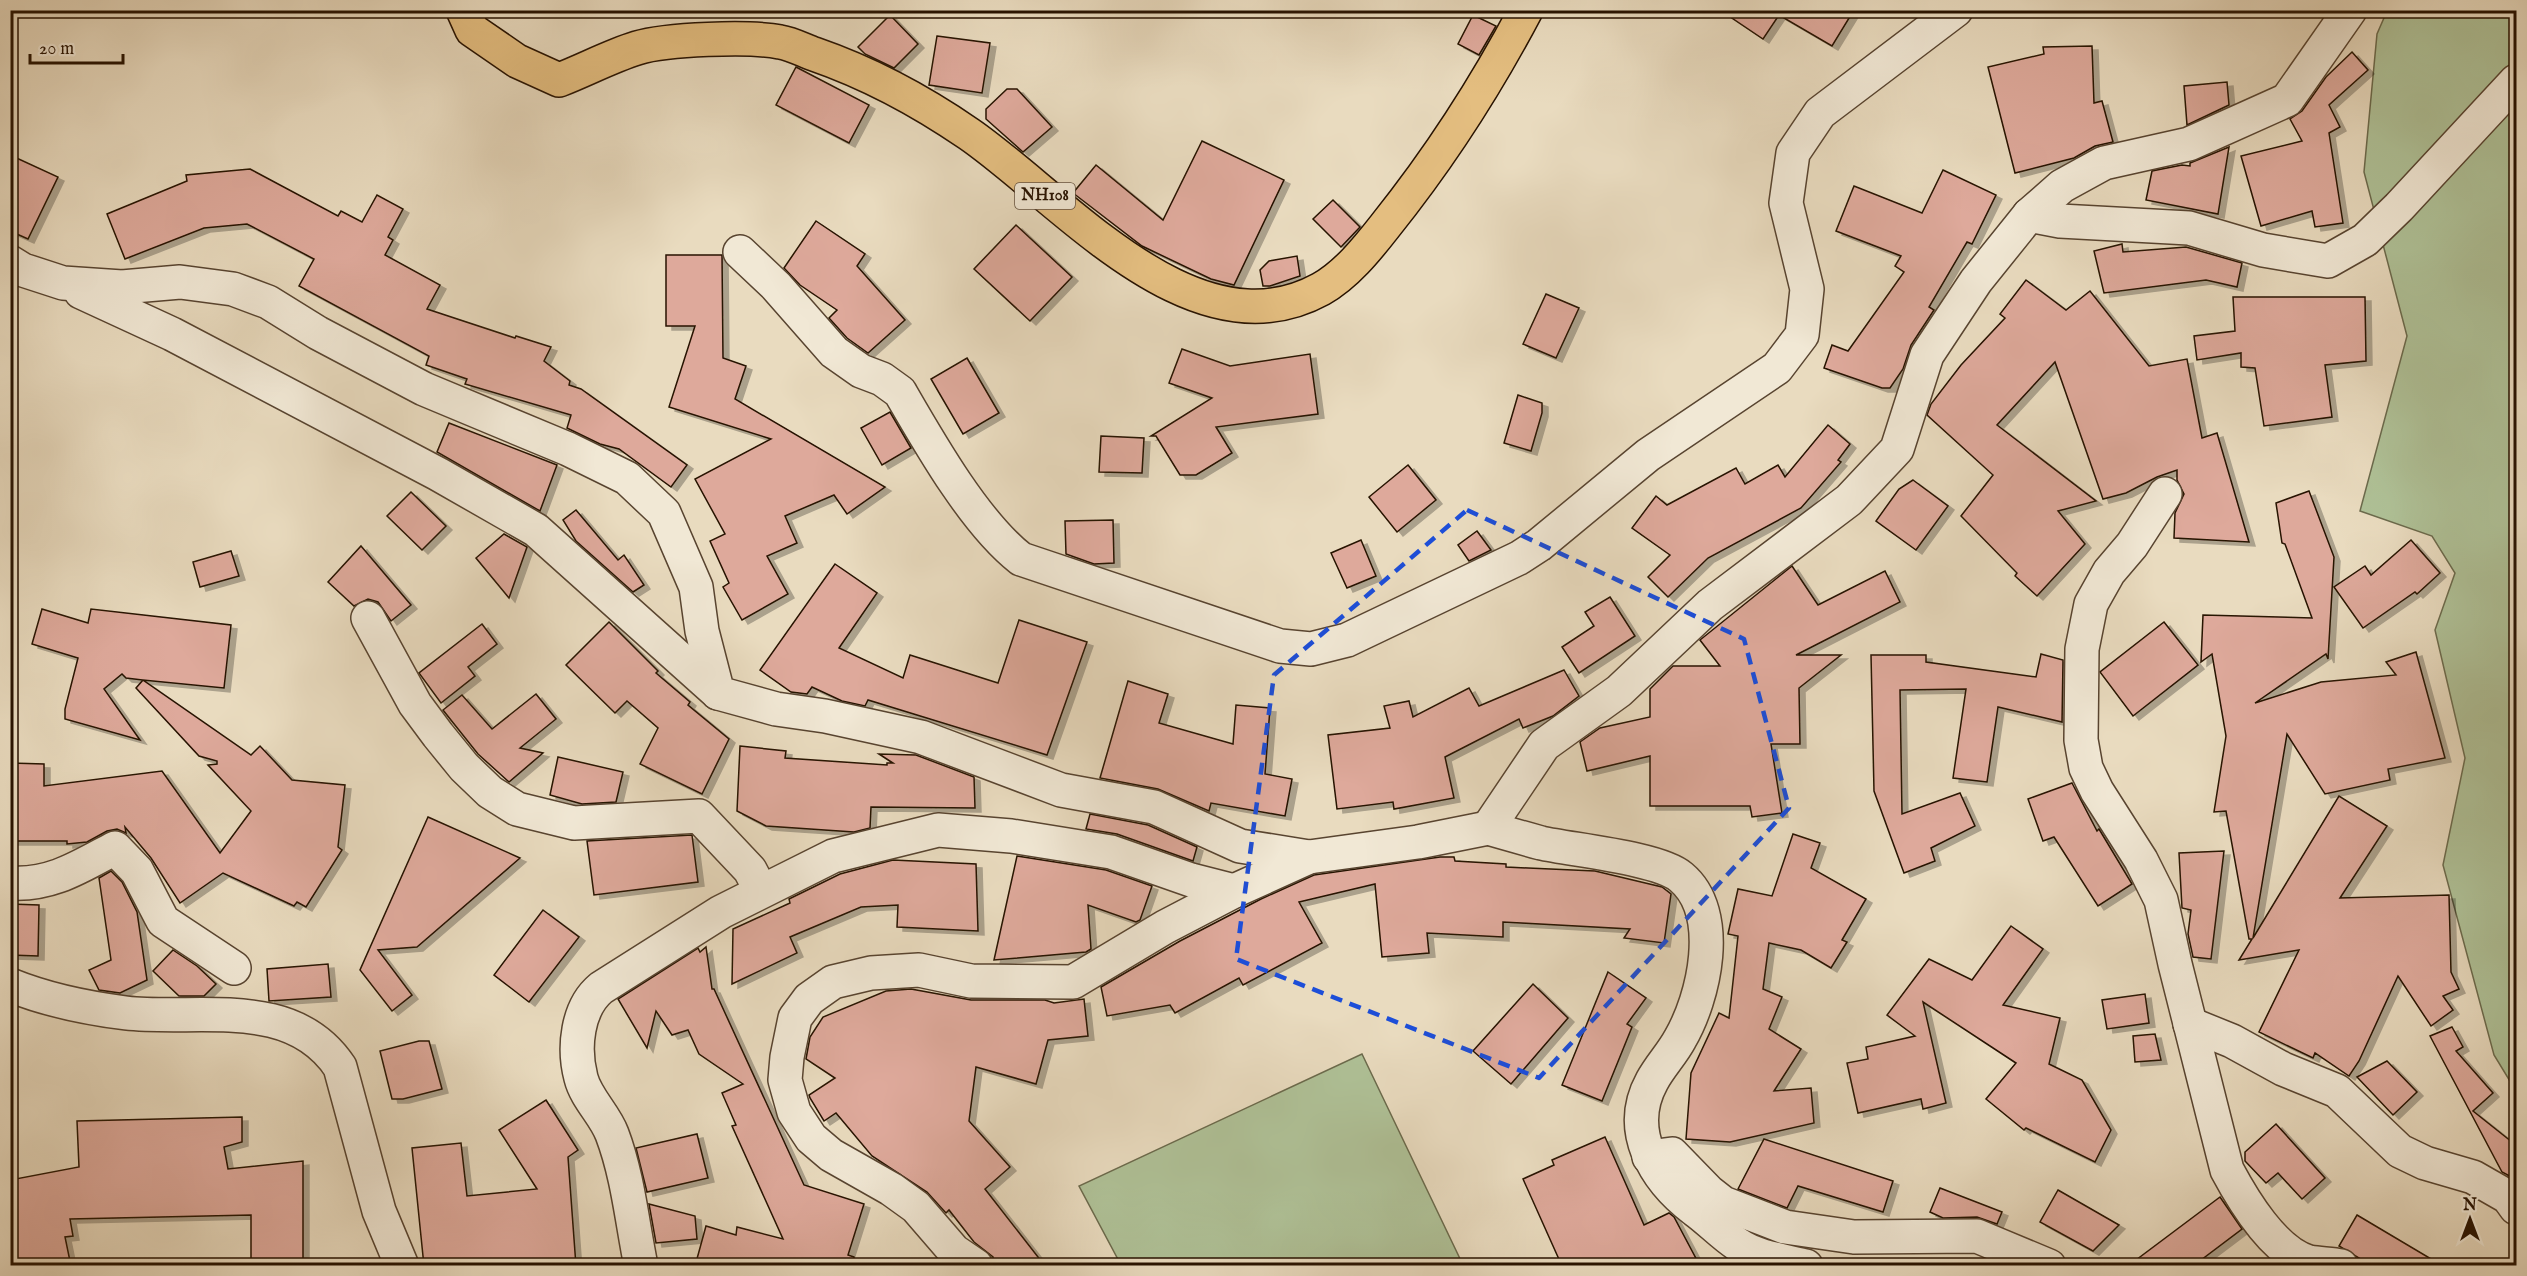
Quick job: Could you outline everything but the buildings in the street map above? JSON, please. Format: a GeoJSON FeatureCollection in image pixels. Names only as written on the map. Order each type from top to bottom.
{"type":"FeatureCollection","features":[{"type":"Feature","properties":{"kind":"highway","name":"NH108"},"geometry":{"type":"LineString","coordinates":[[463,10],[472,30],[517,61],[559,80],[638,47],[714,39],[780,42],[845,65],[909,97],[970,135],[1097,238],[1169,283],[1212,300],[1253,306],[1287,302],[1322,289],[1361,256],[1409,196],[1451,134],[1526,10]]}},
{"type":"Feature","properties":{"kind":"street"},"geometry":{"type":"LineString","coordinates":[[740,252],[776,286],[834,352],[861,372],[882,379],[900,392],[982,519],[1000,543],[1021,559],[1280,646],[1311,649],[1347,640],[1519,558],[1539,545],[1647,455],[1777,368],[1802,335],[1807,289],[1786,203],[1793,153],[1820,113],[1956,10]]}},
{"type":"Feature","properties":{"kind":"street"},"geometry":{"type":"LineString","coordinates":[[1488,828],[1544,745],[1619,690],[1710,605],[1850,500],[1897,449],[1927,355],[1976,281],[2029,215],[2062,186],[2104,163],[2189,144],[2287,100],[2350,10]]}},
{"type":"Feature","properties":{"kind":"street"},"geometry":{"type":"LineString","coordinates":[[2029,215],[2060,221],[2189,228],[2263,250],[2328,261],[2365,240],[2517,81]]}},
{"type":"Feature","properties":{"kind":"street"},"geometry":{"type":"LineString","coordinates":[[10,262],[23,270],[63,283],[172,334],[438,474],[536,531],[718,693],[776,709],[825,716],[921,737],[1061,790],[1154,807],[1240,846],[1309,857]]}},
{"type":"Feature","properties":{"kind":"street"},"geometry":{"type":"LineString","coordinates":[[63,283],[122,287],[180,282],[233,289],[268,302],[318,333],[424,388],[568,449],[627,478],[664,513],[696,587],[702,631],[718,693]]}},
{"type":"Feature","properties":{"kind":"street"},"geometry":{"type":"LineString","coordinates":[[2164,494],[2132,545],[2109,572],[2091,604],[2082,649],[2081,740],[2086,768],[2097,791],[2141,860],[2161,900],[2227,1170],[2237,1189],[2279,1244],[2308,1262],[2341,1266]]}},
{"type":"Feature","properties":{"kind":"street"},"geometry":{"type":"LineString","coordinates":[[368,618],[415,704],[464,767],[490,792],[516,809],[574,823],[699,816],[750,870],[761,891]]}},
{"type":"Feature","properties":{"kind":"street"},"geometry":{"type":"LineString","coordinates":[[976,1266],[954,1251],[916,1207],[891,1189],[831,1155],[811,1138],[794,1112],[785,1080],[790,1036],[795,1018],[809,999],[832,982],[871,973],[919,970],[971,981],[1072,982],[1165,927],[1234,891],[1309,857],[1418,842],[1488,828],[1542,843],[1660,868],[1680,876],[1694,892],[1705,916],[1706,945],[1699,993],[1681,1038],[1652,1080],[1643,1100],[1640,1123],[1645,1151],[1657,1172],[1683,1200],[1738,1245],[1806,1266]]}},
{"type":"Feature","properties":{"kind":"street"},"geometry":{"type":"LineString","coordinates":[[641,1266],[625,1182],[612,1133],[581,1079],[577,1037],[590,997],[721,912],[834,856],[938,830],[1011,836],[1112,852],[1191,880],[1234,891]]}},
{"type":"Feature","properties":{"kind":"street"},"geometry":{"type":"LineString","coordinates":[[10,883],[42,883],[116,848],[137,871],[163,921],[234,968]]}},
{"type":"Feature","properties":{"kind":"street"},"geometry":{"type":"LineString","coordinates":[[10,986],[45,999],[126,1013],[267,1017],[301,1030],[316,1040],[330,1052],[340,1067],[379,1211],[402,1266]]}},
{"type":"Feature","properties":{"kind":"street"},"geometry":{"type":"LineString","coordinates":[[2190,1024],[2232,1041],[2283,1069],[2337,1091],[2400,1151],[2425,1163],[2473,1177],[2508,1197],[2517,1208]]}},
{"type":"Feature","properties":{"kind":"street"},"geometry":{"type":"LineString","coordinates":[[1649,1157],[1672,1154],[1723,1203],[1785,1227],[1809,1233],[1878,1238],[1977,1236],[2049,1266]]}},
{"type":"Feature","properties":{"kind":"highlighted area"},"geometry":{"type":"Polygon","coordinates":[[[1467,510],[1744,639],[1789,808],[1539,1078],[1236,959],[1274,675],[1467,510]]]}},
{"type":"Feature","properties":{"kind":"green space"},"geometry":{"type":"Polygon","coordinates":[[[2387,11],[2516,11],[2516,1091],[2494,1055],[2443,865],[2465,758],[2435,630],[2455,573],[2432,536],[2360,511],[2407,336],[2364,172],[2377,34],[2387,11]]]}},
{"type":"Feature","properties":{"kind":"green space"},"geometry":{"type":"Polygon","coordinates":[[[1362,1054],[1463,1265],[1121,1265],[1079,1186],[1362,1054]]]}}]}
